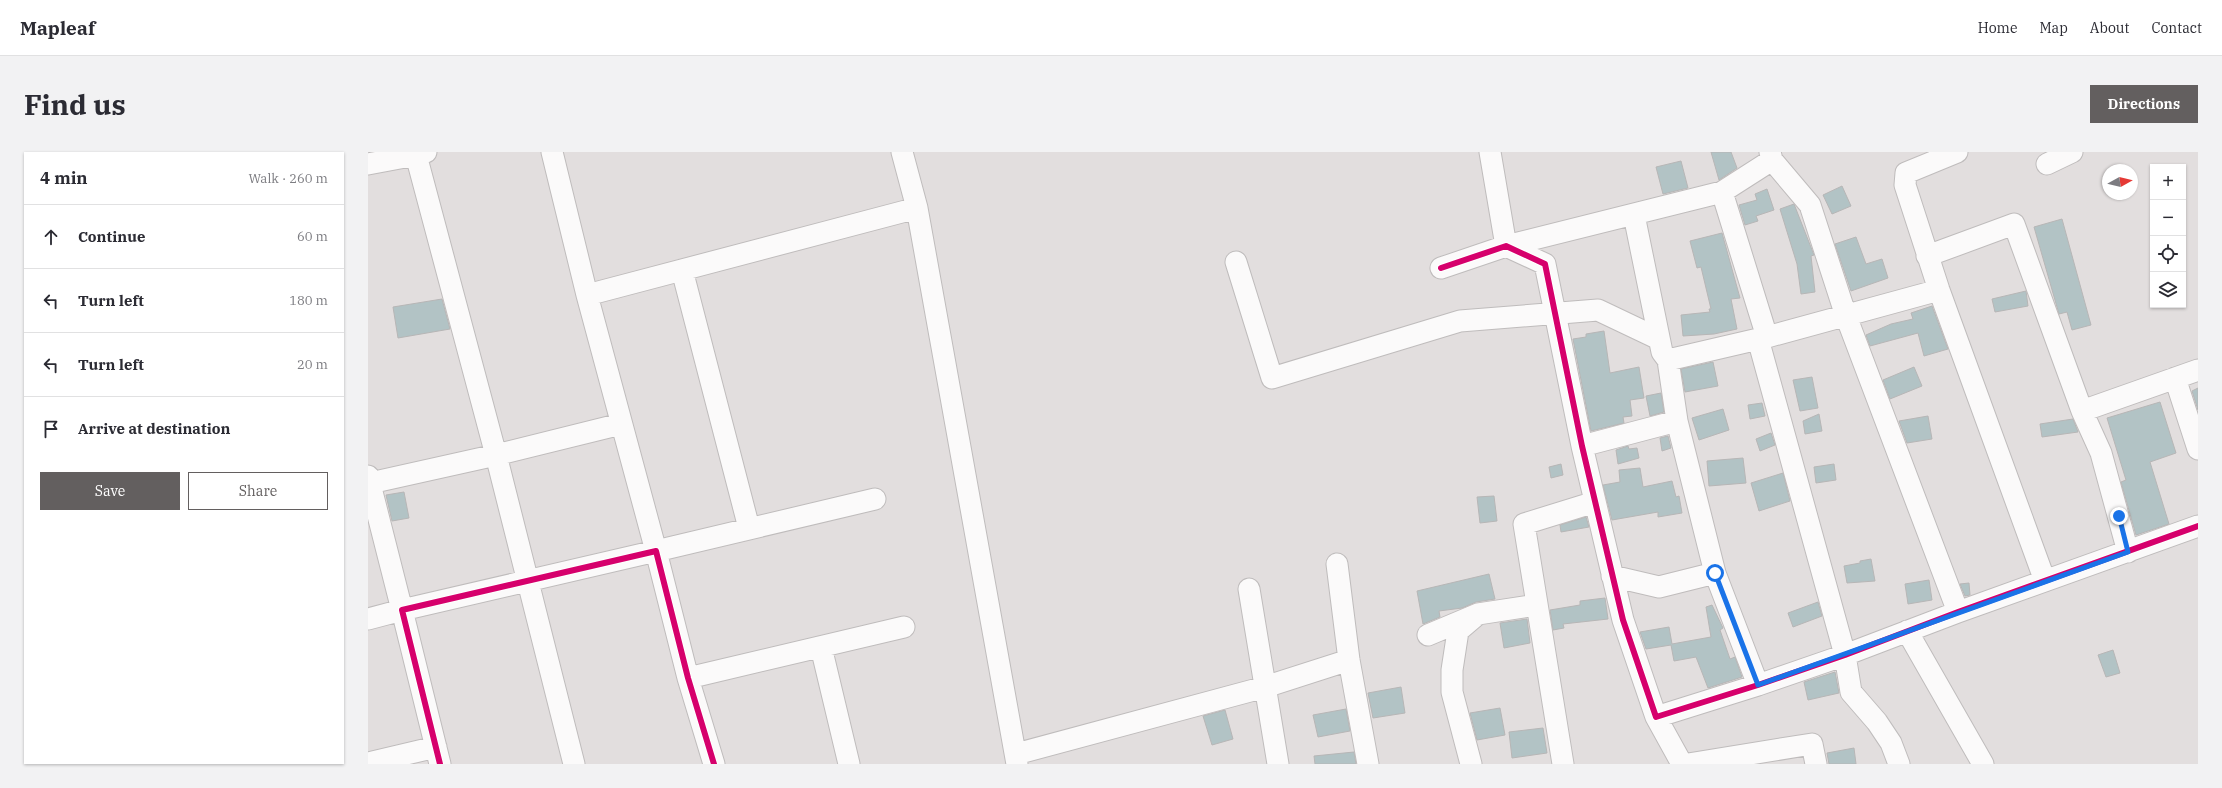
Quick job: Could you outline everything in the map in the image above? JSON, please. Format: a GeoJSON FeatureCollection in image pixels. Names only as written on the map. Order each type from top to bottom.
{"type":"FeatureCollection","features":[{"type":"Feature","properties":{"kind":"street"},"geometry":{"type":"LineString","coordinates":[[552,152],[587,295],[656,551],[688,678],[714,764]]}},
{"type":"Feature","properties":{"kind":"street"},"geometry":{"type":"LineString","coordinates":[[902,152],[917,208],[1017,759],[1265,687],[1349,660]]}},
{"type":"Feature","properties":{"kind":"street"},"geometry":{"type":"LineString","coordinates":[[1490,152],[1506,246]]}},
{"type":"Feature","properties":{"kind":"street"},"geometry":{"type":"LineString","coordinates":[[1957,152],[1906,173],[1904,177],[1905,186],[1939,290],[2045,581]]}},
{"type":"Feature","properties":{"kind":"street"},"geometry":{"type":"LineString","coordinates":[[2047,164],[2072,152]]}},
{"type":"Feature","properties":{"kind":"street"},"geometry":{"type":"LineString","coordinates":[[368,164],[421,153],[574,764]]}},
{"type":"Feature","properties":{"kind":"street"},"geometry":{"type":"LineString","coordinates":[[1440,268],[1506,246],[1722,192],[1771,156],[1810,205],[1846,316],[1958,612]]}},
{"type":"Feature","properties":{"kind":"street"},"geometry":{"type":"LineString","coordinates":[[1722,192],[1845,655],[1851,692],[1877,722],[1891,743],[1899,764]]}},
{"type":"Feature","properties":{"kind":"street"},"geometry":{"type":"LineString","coordinates":[[587,295],[917,208]]}},
{"type":"Feature","properties":{"kind":"street"},"geometry":{"type":"LineString","coordinates":[[1634,215],[1662,352],[1668,360],[1677,421],[1715,573],[1758,685]]}},
{"type":"Feature","properties":{"kind":"street"},"geometry":{"type":"LineString","coordinates":[[1927,256],[2014,224],[2082,410],[2101,453],[2128,552]]}},
{"type":"Feature","properties":{"kind":"street"},"geometry":{"type":"LineString","coordinates":[[1506,246],[1546,264],[1582,446],[1612,576],[1623,620],[1656,717],[1694,763],[1812,744],[1816,764]]}},
{"type":"Feature","properties":{"kind":"street"},"geometry":{"type":"LineString","coordinates":[[1236,262],[1272,378],[1460,322],[1598,310],[1659,339]]}},
{"type":"Feature","properties":{"kind":"street"},"geometry":{"type":"LineString","coordinates":[[682,270],[749,528]]}},
{"type":"Feature","properties":{"kind":"street"},"geometry":{"type":"LineString","coordinates":[[1668,360],[1762,338],[1939,290]]}},
{"type":"Feature","properties":{"kind":"street"},"geometry":{"type":"LineString","coordinates":[[2082,410],[2198,370]]}},
{"type":"Feature","properties":{"kind":"street"},"geometry":{"type":"LineString","coordinates":[[2174,378],[2198,449]]}},
{"type":"Feature","properties":{"kind":"street"},"geometry":{"type":"LineString","coordinates":[[1582,446],[1677,421]]}},
{"type":"Feature","properties":{"kind":"street"},"geometry":{"type":"LineString","coordinates":[[368,763],[438,755],[369,480],[496,455],[621,424]]}},
{"type":"Feature","properties":{"kind":"street"},"geometry":{"type":"LineString","coordinates":[[368,619],[875,499]]}},
{"type":"Feature","properties":{"kind":"street"},"geometry":{"type":"LineString","coordinates":[[1563,764],[1524,524],[1595,502]]}},
{"type":"Feature","properties":{"kind":"street"},"geometry":{"type":"LineString","coordinates":[[1656,717],[1758,685],[1845,655],[1958,612],[2198,526]]}},
{"type":"Feature","properties":{"kind":"street"},"geometry":{"type":"LineString","coordinates":[[1337,564],[1349,660],[1368,764]]}},
{"type":"Feature","properties":{"kind":"street"},"geometry":{"type":"LineString","coordinates":[[1612,576],[1659,588],[1715,573]]}},
{"type":"Feature","properties":{"kind":"street"},"geometry":{"type":"LineString","coordinates":[[1249,589],[1278,764]]}},
{"type":"Feature","properties":{"kind":"street"},"geometry":{"type":"LineString","coordinates":[[1428,635],[1478,614],[1537,605]]}},
{"type":"Feature","properties":{"kind":"street"},"geometry":{"type":"LineString","coordinates":[[1471,764],[1452,692],[1452,670],[1458,631],[1478,614]]}},
{"type":"Feature","properties":{"kind":"street"},"geometry":{"type":"LineString","coordinates":[[688,678],[904,627]]}},
{"type":"Feature","properties":{"kind":"street"},"geometry":{"type":"LineString","coordinates":[[1907,632],[1983,764]]}},
{"type":"Feature","properties":{"kind":"street"},"geometry":{"type":"LineString","coordinates":[[821,647],[849,764]]}},
{"type":"Feature","properties":{"kind":"building"},"geometry":{"type":"Polygon","coordinates":[[[1711,152],[1731,152],[1737,168],[1719,180],[1711,152]]]}},
{"type":"Feature","properties":{"kind":"building"},"geometry":{"type":"Polygon","coordinates":[[[1681,161],[1688,188],[1663,194],[1656,167],[1681,161]]]}},
{"type":"Feature","properties":{"kind":"building"},"geometry":{"type":"Polygon","coordinates":[[[1842,186],[1851,206],[1832,214],[1823,195],[1842,186]]]}},
{"type":"Feature","properties":{"kind":"building"},"geometry":{"type":"Polygon","coordinates":[[[1767,189],[1774,210],[1756,216],[1758,221],[1745,225],[1739,205],[1757,200],[1755,194],[1767,189]]]}},
{"type":"Feature","properties":{"kind":"building"},"geometry":{"type":"Polygon","coordinates":[[[1794,204],[1814,255],[1811,256],[1815,292],[1801,294],[1797,264],[1780,209],[1794,204]]]}},
{"type":"Feature","properties":{"kind":"building"},"geometry":{"type":"Polygon","coordinates":[[[2062,219],[2091,325],[2072,330],[2067,312],[2059,314],[2034,227],[2062,219]]]}},
{"type":"Feature","properties":{"kind":"building"},"geometry":{"type":"Polygon","coordinates":[[[1722,233],[1740,298],[1731,299],[1737,329],[1714,334],[1683,336],[1681,315],[1710,312],[1709,309],[1711,309],[1701,267],[1697,268],[1690,241],[1722,233]]]}},
{"type":"Feature","properties":{"kind":"building"},"geometry":{"type":"Polygon","coordinates":[[[1856,237],[1866,264],[1882,259],[1888,278],[1851,291],[1835,244],[1856,237]]]}},
{"type":"Feature","properties":{"kind":"building"},"geometry":{"type":"Polygon","coordinates":[[[2026,291],[2028,306],[1995,312],[1992,299],[2026,291]]]}},
{"type":"Feature","properties":{"kind":"building"},"geometry":{"type":"Polygon","coordinates":[[[442,299],[450,329],[398,338],[393,307],[442,299]]]}},
{"type":"Feature","properties":{"kind":"building"},"geometry":{"type":"Polygon","coordinates":[[[1932,306],[1948,349],[1924,356],[1918,333],[1870,346],[1866,335],[1891,324],[1913,319],[1911,313],[1932,306]]]}},
{"type":"Feature","properties":{"kind":"building"},"geometry":{"type":"Polygon","coordinates":[[[1604,331],[1610,373],[1639,367],[1644,398],[1630,400],[1632,416],[1623,417],[1624,423],[1591,431],[1573,339],[1586,337],[1586,334],[1604,331]]]}},
{"type":"Feature","properties":{"kind":"building"},"geometry":{"type":"Polygon","coordinates":[[[1713,362],[1718,386],[1685,392],[1681,369],[1713,362]]]}},
{"type":"Feature","properties":{"kind":"building"},"geometry":{"type":"Polygon","coordinates":[[[1914,367],[1922,386],[1890,399],[1883,380],[1914,367]]]}},
{"type":"Feature","properties":{"kind":"building"},"geometry":{"type":"Polygon","coordinates":[[[1812,377],[1818,408],[1800,411],[1793,380],[1812,377]]]}},
{"type":"Feature","properties":{"kind":"building"},"geometry":{"type":"Polygon","coordinates":[[[2198,388],[2198,410],[2192,391],[2198,388]]]}},
{"type":"Feature","properties":{"kind":"building"},"geometry":{"type":"Polygon","coordinates":[[[1661,393],[1664,412],[1650,416],[1646,396],[1661,393]]]}},
{"type":"Feature","properties":{"kind":"building"},"geometry":{"type":"Polygon","coordinates":[[[2160,402],[2176,453],[2150,462],[2169,524],[2136,535],[2121,482],[2126,480],[2107,418],[2160,402]]]}},
{"type":"Feature","properties":{"kind":"building"},"geometry":{"type":"Polygon","coordinates":[[[1762,403],[1765,416],[1750,419],[1748,405],[1762,403]]]}},
{"type":"Feature","properties":{"kind":"building"},"geometry":{"type":"Polygon","coordinates":[[[1723,409],[1729,430],[1699,440],[1692,418],[1723,409]]]}},
{"type":"Feature","properties":{"kind":"building"},"geometry":{"type":"Polygon","coordinates":[[[1819,414],[1822,431],[1805,434],[1803,421],[1819,414]]]}},
{"type":"Feature","properties":{"kind":"building"},"geometry":{"type":"Polygon","coordinates":[[[1928,416],[1932,439],[1907,443],[1899,421],[1928,416]]]}},
{"type":"Feature","properties":{"kind":"building"},"geometry":{"type":"Polygon","coordinates":[[[2073,419],[2078,432],[2042,437],[2040,424],[2073,419]]]}},
{"type":"Feature","properties":{"kind":"building"},"geometry":{"type":"Polygon","coordinates":[[[1771,433],[1775,445],[1760,451],[1756,439],[1771,433]]]}},
{"type":"Feature","properties":{"kind":"building"},"geometry":{"type":"Polygon","coordinates":[[[1668,436],[1671,448],[1662,451],[1660,438],[1668,436]]]}},
{"type":"Feature","properties":{"kind":"building"},"geometry":{"type":"Polygon","coordinates":[[[1628,446],[1629,449],[1637,448],[1639,458],[1618,464],[1616,450],[1628,446]]]}},
{"type":"Feature","properties":{"kind":"building"},"geometry":{"type":"Polygon","coordinates":[[[1743,458],[1746,483],[1709,486],[1707,461],[1743,458]]]}},
{"type":"Feature","properties":{"kind":"building"},"geometry":{"type":"Polygon","coordinates":[[[1561,464],[1563,475],[1551,478],[1549,467],[1561,464]]]}},
{"type":"Feature","properties":{"kind":"building"},"geometry":{"type":"Polygon","coordinates":[[[1834,464],[1836,480],[1816,483],[1814,467],[1834,464]]]}},
{"type":"Feature","properties":{"kind":"building"},"geometry":{"type":"Polygon","coordinates":[[[1640,468],[1643,487],[1672,481],[1676,497],[1679,496],[1682,513],[1658,517],[1658,512],[1612,520],[1603,485],[1620,482],[1619,470],[1640,468]]]}},
{"type":"Feature","properties":{"kind":"building"},"geometry":{"type":"Polygon","coordinates":[[[1783,473],[1790,501],[1759,511],[1751,483],[1783,473]]]}},
{"type":"Feature","properties":{"kind":"building"},"geometry":{"type":"Polygon","coordinates":[[[404,492],[409,518],[392,521],[386,495],[404,492]]]}},
{"type":"Feature","properties":{"kind":"building"},"geometry":{"type":"Polygon","coordinates":[[[1494,496],[1497,521],[1480,523],[1477,497],[1494,496]]]}},
{"type":"Feature","properties":{"kind":"building"},"geometry":{"type":"Polygon","coordinates":[[[1586,517],[1589,527],[1561,532],[1560,525],[1586,517]]]}},
{"type":"Feature","properties":{"kind":"building"},"geometry":{"type":"Polygon","coordinates":[[[1871,559],[1875,581],[1847,583],[1844,566],[1871,559]]]}},
{"type":"Feature","properties":{"kind":"building"},"geometry":{"type":"Polygon","coordinates":[[[1489,574],[1495,599],[1476,602],[1462,608],[1439,611],[1440,617],[1423,624],[1417,591],[1489,574]]]}},
{"type":"Feature","properties":{"kind":"building"},"geometry":{"type":"Polygon","coordinates":[[[1929,580],[1932,600],[1908,604],[1905,584],[1929,580]]]}},
{"type":"Feature","properties":{"kind":"building"},"geometry":{"type":"Polygon","coordinates":[[[1969,583],[1970,595],[1965,596],[1960,584],[1969,583]]]}},
{"type":"Feature","properties":{"kind":"building"},"geometry":{"type":"Polygon","coordinates":[[[1605,598],[1608,619],[1563,624],[1564,628],[1553,630],[1550,610],[1580,605],[1580,601],[1605,598]]]}},
{"type":"Feature","properties":{"kind":"building"},"geometry":{"type":"Polygon","coordinates":[[[1818,602],[1822,616],[1793,627],[1788,613],[1818,602]]]}},
{"type":"Feature","properties":{"kind":"building"},"geometry":{"type":"Polygon","coordinates":[[[1712,605],[1723,628],[1720,630],[1730,659],[1735,657],[1742,677],[1708,688],[1696,657],[1674,661],[1671,645],[1646,649],[1640,632],[1669,627],[1672,644],[1711,637],[1706,607],[1712,605]]]}},
{"type":"Feature","properties":{"kind":"building"},"geometry":{"type":"Polygon","coordinates":[[[1527,619],[1530,643],[1504,648],[1500,623],[1527,619]]]}},
{"type":"Feature","properties":{"kind":"building"},"geometry":{"type":"Polygon","coordinates":[[[2113,650],[2120,673],[2106,677],[2098,655],[2113,650]]]}},
{"type":"Feature","properties":{"kind":"building"},"geometry":{"type":"Polygon","coordinates":[[[1835,672],[1839,693],[1808,700],[1804,682],[1835,672]]]}},
{"type":"Feature","properties":{"kind":"building"},"geometry":{"type":"Polygon","coordinates":[[[1401,687],[1405,713],[1373,718],[1368,693],[1401,687]]]}},
{"type":"Feature","properties":{"kind":"building"},"geometry":{"type":"Polygon","coordinates":[[[1500,708],[1505,735],[1477,740],[1470,713],[1500,708]]]}},
{"type":"Feature","properties":{"kind":"building"},"geometry":{"type":"Polygon","coordinates":[[[1346,709],[1350,731],[1318,737],[1313,715],[1346,709]]]}},
{"type":"Feature","properties":{"kind":"building"},"geometry":{"type":"Polygon","coordinates":[[[1225,710],[1233,739],[1212,745],[1203,716],[1225,710]]]}},
{"type":"Feature","properties":{"kind":"building"},"geometry":{"type":"Polygon","coordinates":[[[1543,728],[1547,753],[1512,758],[1509,732],[1543,728]]]}},
{"type":"Feature","properties":{"kind":"building"},"geometry":{"type":"Polygon","coordinates":[[[1854,748],[1856,764],[1829,764],[1827,753],[1854,748]]]}},
{"type":"Feature","properties":{"kind":"building"},"geometry":{"type":"Polygon","coordinates":[[[1354,752],[1356,764],[1315,764],[1314,756],[1354,752]]]}},
{"type":"Feature","properties":{"kind":"cycle path"},"geometry":{"type":"LineString","coordinates":[[1441,268],[1506,246],[1545,264],[1582,446],[1623,620],[1656,717],[1758,685],[1845,655],[1958,612],[2198,526]]}},
{"type":"Feature","properties":{"kind":"cycle path"},"geometry":{"type":"LineString","coordinates":[[440,764],[402,610],[656,551],[688,678],[714,764]]}},
{"type":"Feature","properties":{"kind":"route"},"geometry":{"type":"LineString","coordinates":[[1715,573],[1758,685],[2128,552],[2119,516]]}}]}
